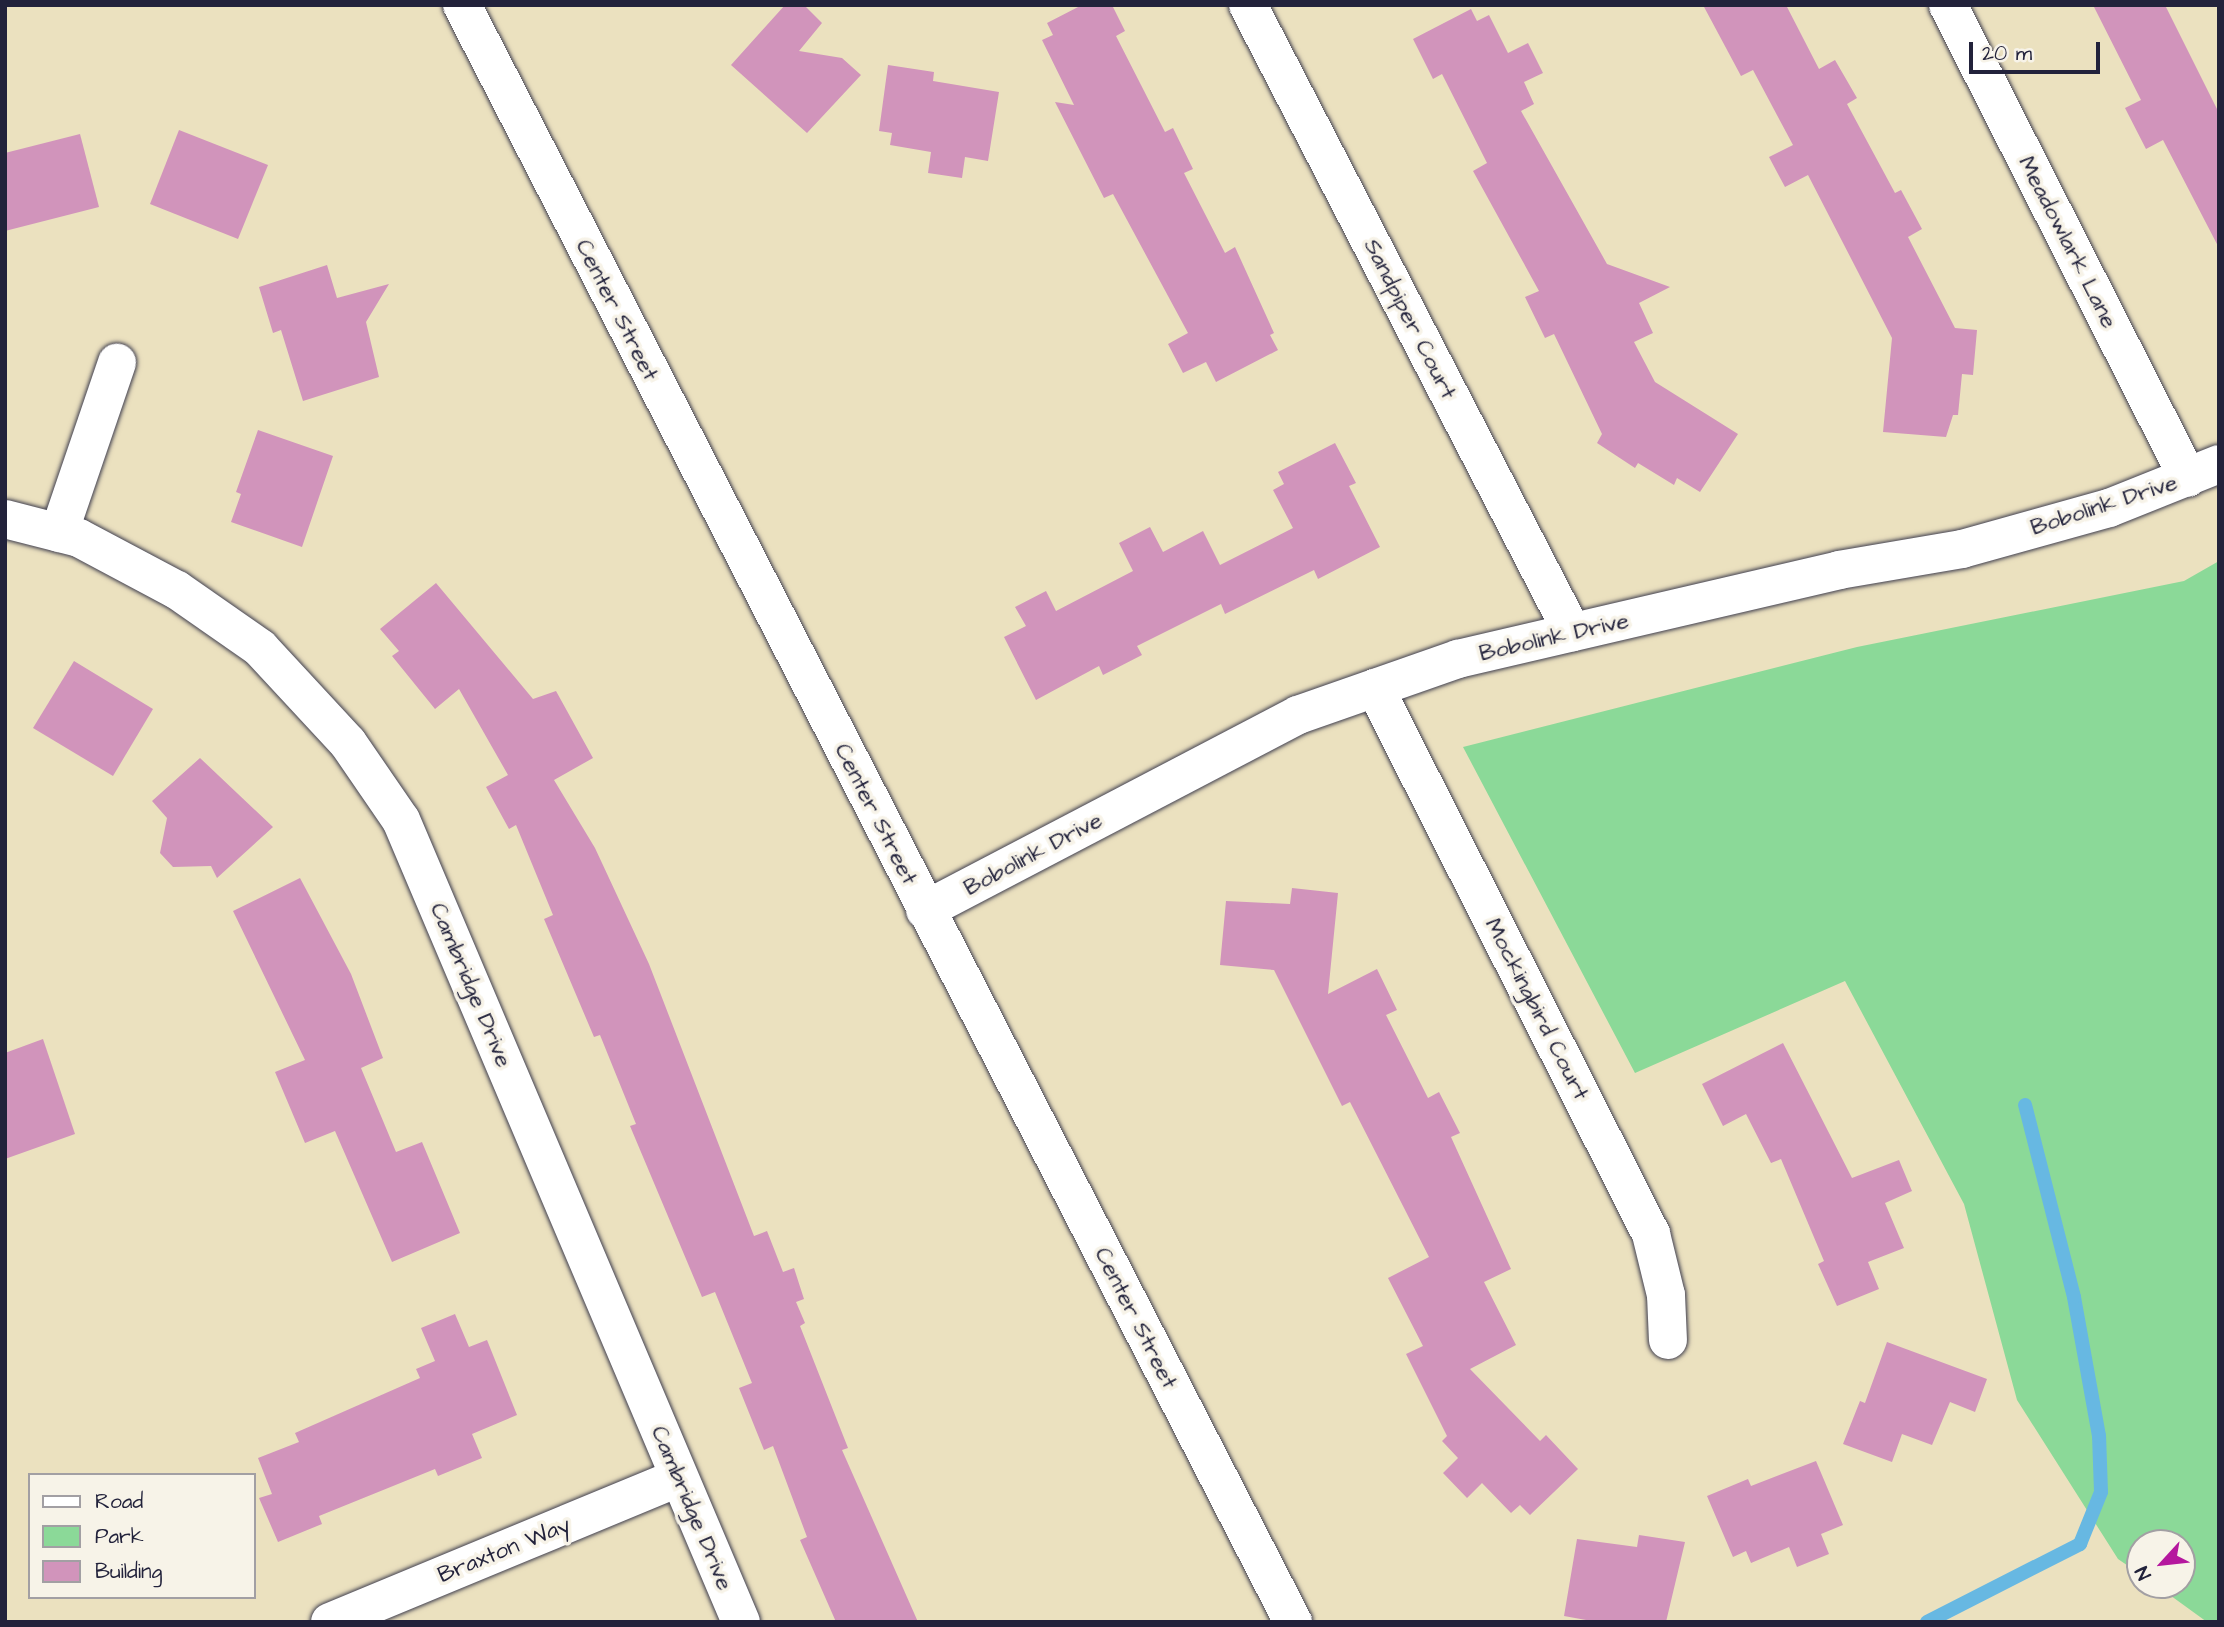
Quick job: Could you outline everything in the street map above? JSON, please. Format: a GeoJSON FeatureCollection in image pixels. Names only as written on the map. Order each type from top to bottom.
{"type":"FeatureCollection","features":[{"type":"Feature","properties":{"kind":"street","name":"Center Street"},"geometry":{"type":"LineString","coordinates":[[462,5],[1293,1622]]}},
{"type":"Feature","properties":{"kind":"street","name":"Sandpiper Court"},"geometry":{"type":"LineString","coordinates":[[1248,5],[1572,632]]}},
{"type":"Feature","properties":{"kind":"street","name":"Meadowlark Lane"},"geometry":{"type":"LineString","coordinates":[[1948,5],[2203,471]]}},
{"type":"Feature","properties":{"kind":"street"},"geometry":{"type":"LineString","coordinates":[[59,533],[117,363]]}},
{"type":"Feature","properties":{"kind":"street","name":"Bobolink Drive"},"geometry":{"type":"LineString","coordinates":[[925,910],[1298,715],[1458,659],[1839,570],[1962,549],[2109,508],[2203,471]]}},
{"type":"Feature","properties":{"kind":"street","name":"Cambridge Drive"},"geometry":{"type":"LineString","coordinates":[[5,519],[79,538],[177,590],[260,648],[348,743],[401,820],[741,1622]]}},
{"type":"Feature","properties":{"kind":"street","name":"Mockingbird Court"},"geometry":{"type":"LineString","coordinates":[[1375,688],[1651,1234],[1666,1295],[1668,1340]]}},
{"type":"Feature","properties":{"kind":"street","name":"Braxton Way"},"geometry":{"type":"LineString","coordinates":[[330,1622],[678,1478]]}},
{"type":"Feature","properties":{"kind":"green space"},"geometry":{"type":"Polygon","coordinates":[[[2219,561],[2219,1622],[2207,1622],[2175,1599],[2196,1599],[2196,1529],[2126,1529],[2126,1564],[2118,1559],[2017,1400],[1964,1204],[1845,981],[1635,1073],[1463,747],[1857,647],[2184,581],[2219,561]]]}},
{"type":"Feature","properties":{"kind":"building"},"geometry":{"type":"Polygon","coordinates":[[[785,5],[804,5],[822,23],[799,51],[842,58],[861,75],[807,133],[731,65],[785,5]]]}},
{"type":"Feature","properties":{"kind":"building"},"geometry":{"type":"Polygon","coordinates":[[[1082,5],[1112,5],[1125,31],[1116,36],[1165,132],[1173,128],[1193,169],[1184,173],[1225,253],[1235,247],[1274,333],[1270,335],[1278,350],[1216,382],[1206,362],[1183,373],[1168,344],[1188,333],[1113,194],[1104,198],[1055,102],[1074,105],[1042,40],[1053,35],[1047,23],[1082,5]]]}},
{"type":"Feature","properties":{"kind":"building"},"geometry":{"type":"Polygon","coordinates":[[[1703,5],[1786,5],[1819,69],[1835,60],[1857,98],[1847,104],[1895,193],[1901,190],[1922,229],[1908,237],[1955,328],[1977,330],[1973,375],[1962,374],[1958,415],[1953,415],[1946,437],[1883,432],[1892,338],[1808,175],[1785,187],[1769,157],[1793,145],[1753,70],[1741,76],[1703,5]]]}},
{"type":"Feature","properties":{"kind":"building"},"geometry":{"type":"Polygon","coordinates":[[[2093,5],[2165,5],[2219,113],[2219,248],[2163,140],[2146,149],[2125,108],[2141,100],[2093,5]]]}},
{"type":"Feature","properties":{"kind":"building"},"geometry":{"type":"Polygon","coordinates":[[[1471,9],[1477,21],[1489,15],[1508,53],[1528,43],[1543,73],[1524,82],[1534,104],[1521,111],[1607,264],[1670,287],[1639,303],[1653,333],[1634,342],[1655,382],[1738,434],[1700,492],[1677,478],[1674,485],[1638,463],[1635,468],[1597,443],[1602,434],[1554,334],[1545,338],[1525,297],[1539,291],[1473,171],[1487,163],[1442,74],[1433,79],[1413,39],[1471,9]]]}},
{"type":"Feature","properties":{"kind":"building"},"geometry":{"type":"Polygon","coordinates":[[[888,65],[934,72],[933,81],[999,92],[988,161],[965,157],[962,178],[928,173],[931,152],[890,145],[892,133],[879,131],[888,65]]]}},
{"type":"Feature","properties":{"kind":"building"},"geometry":{"type":"Polygon","coordinates":[[[179,130],[268,165],[238,239],[150,204],[179,130]]]}},
{"type":"Feature","properties":{"kind":"building"},"geometry":{"type":"Polygon","coordinates":[[[80,134],[99,207],[5,231],[5,153],[80,134]]]}},
{"type":"Feature","properties":{"kind":"building"},"geometry":{"type":"Polygon","coordinates":[[[327,265],[337,298],[389,284],[366,322],[379,377],[303,401],[281,330],[273,333],[259,287],[327,265]]]}},
{"type":"Feature","properties":{"kind":"building"},"geometry":{"type":"Polygon","coordinates":[[[258,430],[333,456],[302,547],[231,522],[241,494],[236,492],[258,430]]]}},
{"type":"Feature","properties":{"kind":"building"},"geometry":{"type":"Polygon","coordinates":[[[1335,443],[1356,483],[1349,486],[1380,547],[1318,579],[1314,570],[1225,614],[1221,604],[1137,646],[1142,655],[1103,675],[1099,666],[1036,700],[1004,637],[1026,626],[1015,607],[1046,591],[1056,611],[1133,571],[1119,543],[1150,527],[1163,552],[1203,531],[1220,565],[1293,528],[1273,490],[1284,484],[1278,472],[1335,443]]]}},
{"type":"Feature","properties":{"kind":"building"},"geometry":{"type":"Polygon","coordinates":[[[436,583],[533,699],[556,691],[593,758],[554,780],[595,848],[649,964],[754,1236],[767,1231],[783,1272],[794,1268],[804,1299],[796,1302],[805,1323],[800,1326],[848,1448],[842,1450],[918,1622],[836,1622],[800,1540],[807,1537],[773,1446],[764,1450],[739,1388],[752,1383],[715,1292],[702,1297],[630,1126],[636,1124],[600,1035],[594,1037],[544,919],[553,915],[516,825],[509,829],[486,787],[508,775],[459,689],[435,709],[392,656],[399,651],[380,629],[436,583]]]}},
{"type":"Feature","properties":{"kind":"building"},"geometry":{"type":"Polygon","coordinates":[[[74,661],[153,709],[113,776],[33,728],[74,661]]]}},
{"type":"Feature","properties":{"kind":"building"},"geometry":{"type":"Polygon","coordinates":[[[200,758],[273,827],[217,878],[211,866],[173,867],[160,853],[167,818],[152,801],[200,758]]]}},
{"type":"Feature","properties":{"kind":"building"},"geometry":{"type":"Polygon","coordinates":[[[300,878],[351,974],[383,1058],[361,1068],[396,1152],[422,1142],[460,1233],[392,1262],[335,1131],[305,1143],[275,1072],[305,1060],[233,911],[300,878]]]}},
{"type":"Feature","properties":{"kind":"building"},"geometry":{"type":"Polygon","coordinates":[[[1292,888],[1338,893],[1328,994],[1377,969],[1397,1010],[1386,1015],[1428,1098],[1439,1092],[1460,1133],[1451,1137],[1511,1269],[1484,1282],[1516,1345],[1470,1369],[1540,1441],[1546,1435],[1578,1469],[1530,1515],[1520,1505],[1511,1513],[1482,1483],[1467,1498],[1443,1473],[1458,1458],[1442,1441],[1447,1436],[1406,1354],[1423,1346],[1388,1278],[1429,1257],[1350,1102],[1342,1106],[1274,970],[1220,965],[1226,901],[1290,904],[1292,888]]]}},
{"type":"Feature","properties":{"kind":"building"},"geometry":{"type":"Polygon","coordinates":[[[43,1039],[75,1134],[5,1159],[5,1053],[43,1039]]]}},
{"type":"Feature","properties":{"kind":"building"},"geometry":{"type":"Polygon","coordinates":[[[1783,1043],[1852,1178],[1899,1160],[1912,1191],[1885,1203],[1904,1248],[1868,1262],[1879,1289],[1837,1306],[1818,1264],[1824,1261],[1781,1159],[1771,1163],[1746,1114],[1723,1126],[1702,1084],[1783,1043]]]}},
{"type":"Feature","properties":{"kind":"building"},"geometry":{"type":"Polygon","coordinates":[[[455,1314],[469,1347],[487,1340],[517,1415],[472,1434],[482,1458],[438,1476],[435,1469],[319,1516],[322,1524],[278,1542],[259,1498],[272,1494],[258,1458],[299,1442],[295,1433],[420,1378],[416,1369],[435,1361],[421,1328],[455,1314]]]}},
{"type":"Feature","properties":{"kind":"building"},"geometry":{"type":"Polygon","coordinates":[[[1887,1342],[1987,1379],[1975,1412],[1950,1402],[1932,1445],[1902,1434],[1892,1462],[1843,1444],[1860,1401],[1865,1403],[1887,1342]]]}},
{"type":"Feature","properties":{"kind":"building"},"geometry":{"type":"Polygon","coordinates":[[[1816,1461],[1843,1525],[1821,1534],[1829,1554],[1797,1567],[1789,1547],[1751,1563],[1746,1551],[1733,1557],[1707,1496],[1748,1479],[1751,1486],[1816,1461]]]}},
{"type":"Feature","properties":{"kind":"building"},"geometry":{"type":"Polygon","coordinates":[[[1639,1535],[1685,1542],[1666,1622],[1597,1622],[1564,1616],[1577,1539],[1637,1547],[1639,1535]]]}},
{"type":"Feature","properties":{"kind":"waterway"},"geometry":{"type":"LineString","coordinates":[[1927,1622],[2080,1544],[2101,1492],[2099,1436],[2074,1297],[2025,1105]]}}]}
